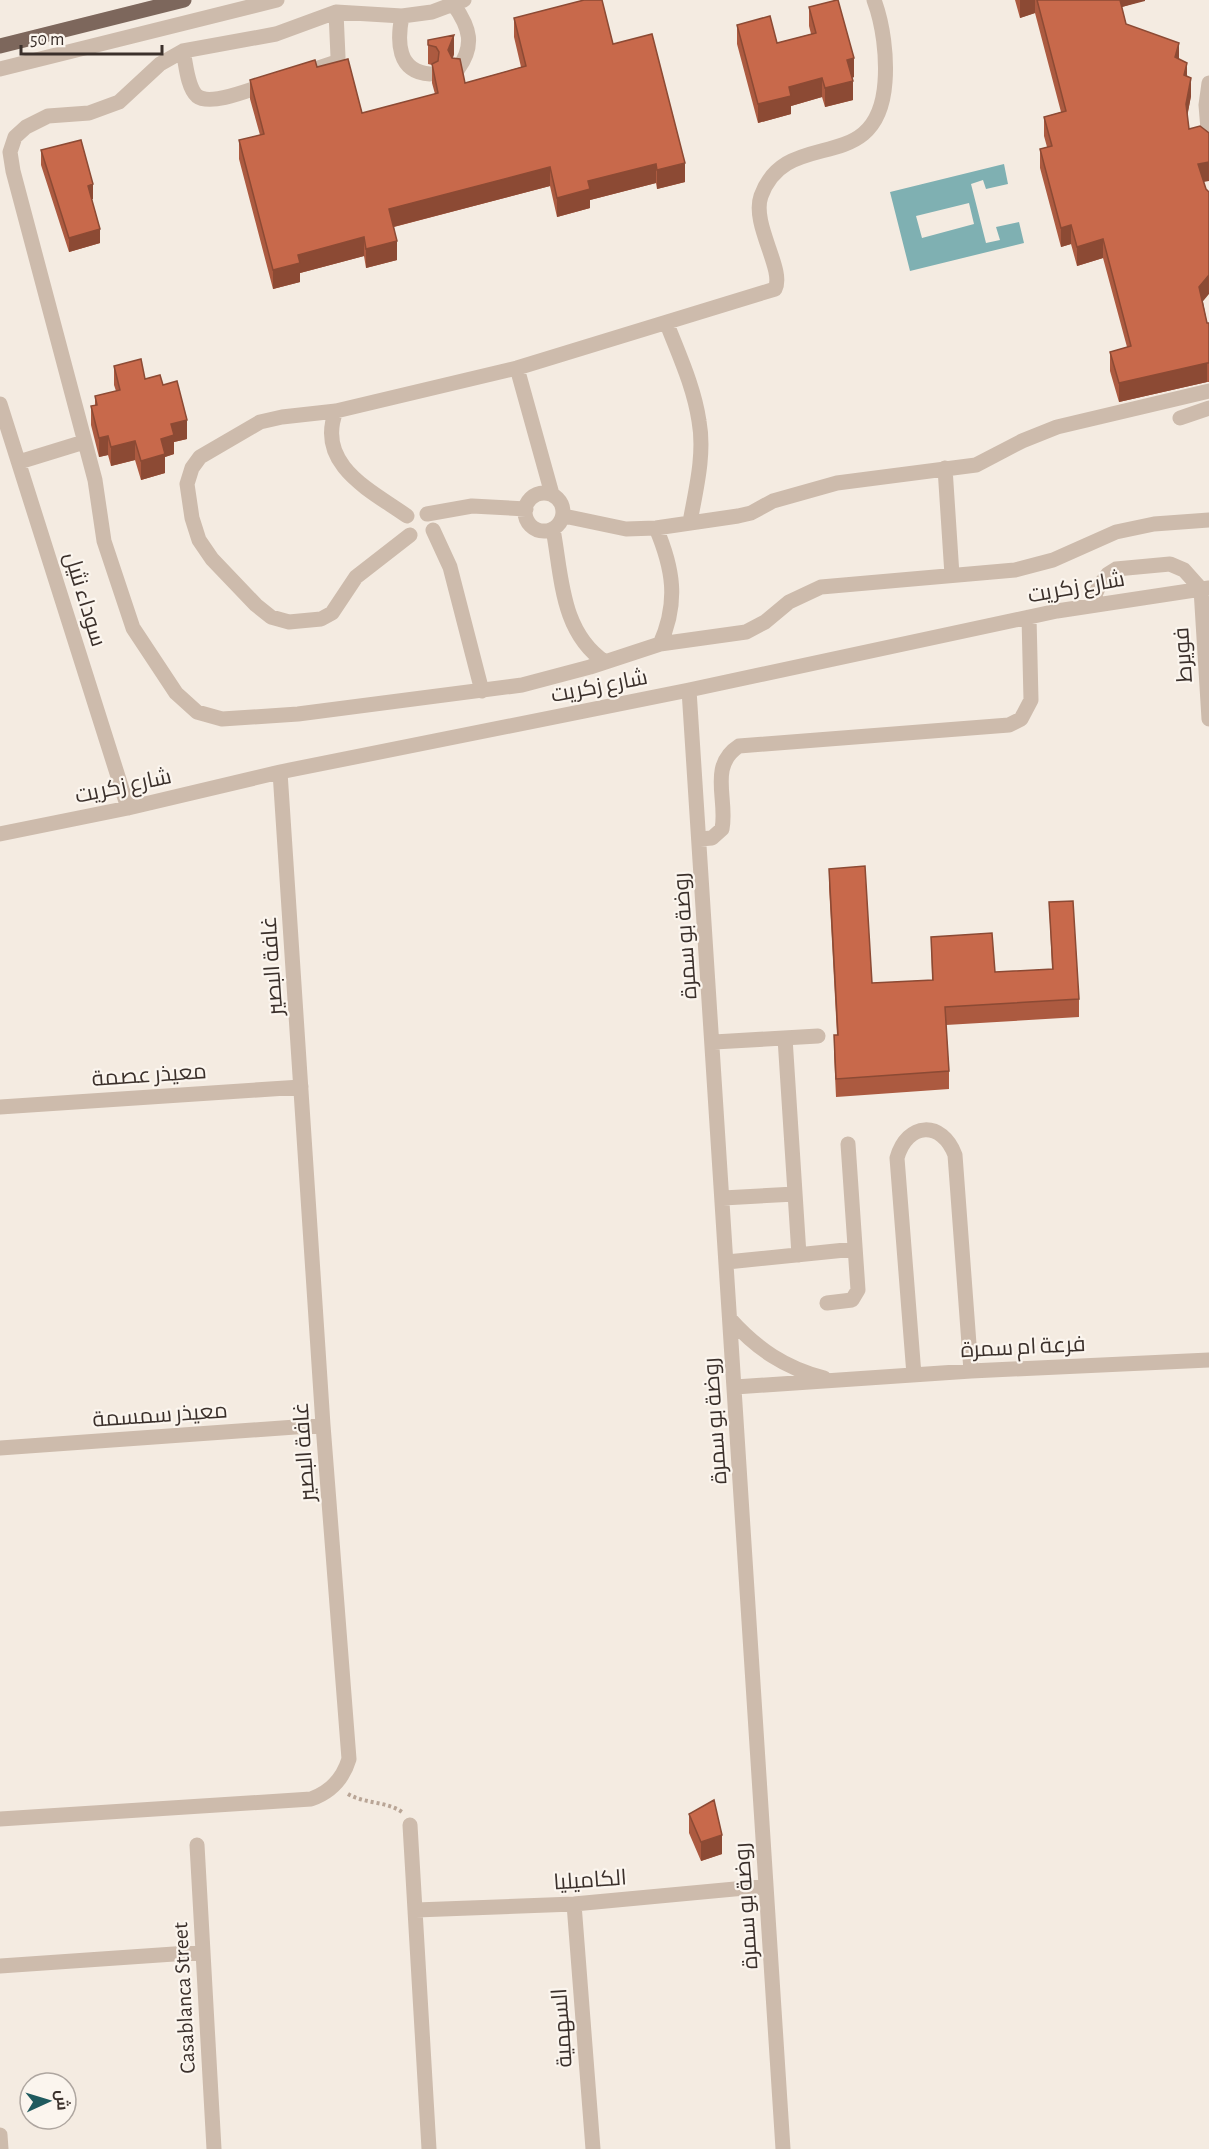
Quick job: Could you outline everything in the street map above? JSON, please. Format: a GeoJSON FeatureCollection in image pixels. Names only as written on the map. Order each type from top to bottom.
{"type":"FeatureCollection","features":[{"type":"Feature","properties":{"kind":"main road"},"geometry":{"type":"LineString","coordinates":[[0,46],[184,0]]}},
{"type":"Feature","properties":{"kind":"street"},"geometry":{"type":"LineString","coordinates":[[0,69],[277,0]]}},
{"type":"Feature","properties":{"kind":"street"},"geometry":{"type":"LineString","coordinates":[[410,535],[356,577],[332,613],[321,619],[306,622],[271,618],[212,559],[200,540],[192,518],[187,484],[192,468],[200,458],[260,422],[336,411],[517,368],[775,290],[777,278],[759,216],[760,198],[776,171],[794,159],[847,144],[866,133],[878,119],[884,101],[886,70],[874,0]]}},
{"type":"Feature","properties":{"kind":"street"},"geometry":{"type":"LineString","coordinates":[[458,69],[470,46],[470,33],[459,2],[425,6],[402,16],[336,12],[276,34],[183,51],[160,64],[119,102],[89,113],[48,116],[26,127],[15,137],[10,153],[95,480],[104,541],[133,628],[176,693],[197,712],[222,719],[298,714],[522,685],[660,644],[746,632],[765,622],[789,602],[821,587],[1015,570],[1053,560],[1116,531],[1154,524],[1209,520]]}},
{"type":"Feature","properties":{"kind":"street"},"geometry":{"type":"LineString","coordinates":[[183,51],[192,86],[197,95],[206,100],[216,100],[336,62],[338,57],[336,12]]}},
{"type":"Feature","properties":{"kind":"street"},"geometry":{"type":"LineString","coordinates":[[402,16],[398,45],[402,57],[409,67],[419,73],[430,74]]}},
{"type":"Feature","properties":{"kind":"street"},"geometry":{"type":"LineString","coordinates":[[1209,83],[1206,105],[1209,142]]}},
{"type":"Feature","properties":{"kind":"street"},"geometry":{"type":"LineString","coordinates":[[667,324],[692,388],[699,422],[700,461],[690,522]]}},
{"type":"Feature","properties":{"kind":"street"},"geometry":{"type":"LineString","coordinates":[[517,368],[552,494],[563,507],[564,516],[554,529],[571,623],[590,652],[605,662]]}},
{"type":"Feature","properties":{"kind":"street"},"geometry":{"type":"LineString","coordinates":[[564,516],[626,529],[656,528],[751,513],[773,501],[837,483],[976,465],[1022,441],[1057,427],[1209,391]]}},
{"type":"Feature","properties":{"kind":"street","name":"سوداء نثيل"},"geometry":{"type":"LineString","coordinates":[[0,404],[128,808]]}},
{"type":"Feature","properties":{"kind":"street"},"geometry":{"type":"LineString","coordinates":[[1180,418],[1209,408]]}},
{"type":"Feature","properties":{"kind":"street"},"geometry":{"type":"LineString","coordinates":[[336,411],[331,423],[332,441],[343,468],[407,516]]}},
{"type":"Feature","properties":{"kind":"street"},"geometry":{"type":"LineString","coordinates":[[20,462],[84,442]]}},
{"type":"Feature","properties":{"kind":"street"},"geometry":{"type":"LineString","coordinates":[[945,468],[952,575]]}},
{"type":"Feature","properties":{"kind":"street"},"geometry":{"type":"LineString","coordinates":[[552,494],[535,495],[526,509],[526,517],[537,530],[554,529]]}},
{"type":"Feature","properties":{"kind":"street"},"geometry":{"type":"LineString","coordinates":[[407,516],[415,512],[427,514],[472,506],[526,509]]}},
{"type":"Feature","properties":{"kind":"street"},"geometry":{"type":"LineString","coordinates":[[427,514],[450,567],[458,607],[482,691]]}},
{"type":"Feature","properties":{"kind":"street"},"geometry":{"type":"LineString","coordinates":[[407,516],[406,525],[410,535],[422,539],[429,536],[433,530]]}},
{"type":"Feature","properties":{"kind":"street"},"geometry":{"type":"LineString","coordinates":[[656,528],[669,558],[673,589],[665,631],[660,644]]}},
{"type":"Feature","properties":{"kind":"street"},"geometry":{"type":"LineString","coordinates":[[1091,604],[1108,574],[1124,567],[1175,565],[1205,589]]}},
{"type":"Feature","properties":{"kind":"street","name":"شارع زكريت"},"geometry":{"type":"LineString","coordinates":[[0,834],[128,808],[280,772],[689,690],[1029,616],[1091,604],[1205,589]]}},
{"type":"Feature","properties":{"kind":"street","name":"فويرط"},"geometry":{"type":"LineString","coordinates":[[1205,589],[1209,719]]}},
{"type":"Feature","properties":{"kind":"street"},"geometry":{"type":"LineString","coordinates":[[700,839],[712,838],[722,829],[721,771],[728,755],[739,746],[1009,725],[1021,719],[1031,700],[1029,616]]}},
{"type":"Feature","properties":{"kind":"street","name":"روضة بو سمرة"},"geometry":{"type":"LineString","coordinates":[[689,690],[714,1042],[783,2149]]}},
{"type":"Feature","properties":{"kind":"street","name":"غافة البصير"},"geometry":{"type":"LineString","coordinates":[[280,772],[323,1425],[349,1747],[345,1770],[337,1783]]}},
{"type":"Feature","properties":{"kind":"street"},"geometry":{"type":"LineString","coordinates":[[714,1042],[818,1036]]}},
{"type":"Feature","properties":{"kind":"street"},"geometry":{"type":"LineString","coordinates":[[785,1038],[799,1255]]}},
{"type":"Feature","properties":{"kind":"street","name":"معيذر عصمة"},"geometry":{"type":"LineString","coordinates":[[0,1107],[301,1087]]}},
{"type":"Feature","properties":{"kind":"street"},"geometry":{"type":"LineString","coordinates":[[914,1376],[897,1158],[900,1146],[908,1136],[919,1130],[931,1130],[942,1134],[951,1143],[955,1155],[971,1371]]}},
{"type":"Feature","properties":{"kind":"street"},"geometry":{"type":"LineString","coordinates":[[827,1303],[852,1300],[857,1294],[848,1144]]}},
{"type":"Feature","properties":{"kind":"street"},"geometry":{"type":"LineString","coordinates":[[723,1198],[795,1194]]}},
{"type":"Feature","properties":{"kind":"street"},"geometry":{"type":"LineString","coordinates":[[727,1262],[855,1249]]}},
{"type":"Feature","properties":{"kind":"street","name":"فرعة ام سمرة"},"geometry":{"type":"LineString","coordinates":[[730,1319],[751,1342],[778,1361],[807,1374],[839,1381]]}},
{"type":"Feature","properties":{"kind":"street","name":"فرعة ام سمرة"},"geometry":{"type":"LineString","coordinates":[[735,1387],[971,1371],[1209,1360]]}},
{"type":"Feature","properties":{"kind":"street","name":"معيذر سمسمة"},"geometry":{"type":"LineString","coordinates":[[0,1448],[323,1425]]}},
{"type":"Feature","properties":{"kind":"street"},"geometry":{"type":"LineString","coordinates":[[0,1819],[311,1799],[322,1795],[337,1783]]}},
{"type":"Feature","properties":{"kind":"street"},"geometry":{"type":"LineString","coordinates":[[410,1825],[429,2149]]}},
{"type":"Feature","properties":{"kind":"street","name":"Casablanca Street"},"geometry":{"type":"LineString","coordinates":[[197,1845],[214,2149]]}},
{"type":"Feature","properties":{"kind":"street","name":"الكاميليا"},"geometry":{"type":"LineString","coordinates":[[416,1910],[574,1904],[766,1886]]}},
{"type":"Feature","properties":{"kind":"street","name":"السهمية"},"geometry":{"type":"LineString","coordinates":[[574,1904],[592,2149]]}},
{"type":"Feature","properties":{"kind":"street"},"geometry":{"type":"LineString","coordinates":[[0,1966],[203,1952]]}},
{"type":"Feature","properties":{"kind":"street"},"geometry":{"type":"LineString","coordinates":[[0,2135],[1,2149]]}},
{"type":"Feature","properties":{"kind":"path"},"geometry":{"type":"LineString","coordinates":[[337,1783],[358,1800],[390,1805],[402,1811],[410,1825]]}},
{"type":"Feature","properties":{"kind":"water"},"geometry":{"type":"Polygon","coordinates":[[[1004,164],[1008,184],[986,189],[983,180],[971,184],[986,243],[1000,240],[996,227],[1019,222],[1024,243],[910,271],[890,192],[1004,164]],[[969,203],[916,216],[922,238],[974,224],[969,203]]]}},
{"type":"Feature","properties":{"kind":"building"},"geometry":{"type":"Polygon","coordinates":[[[584,0],[602,0],[613,44],[652,34],[685,163],[657,170],[656,164],[588,181],[590,189],[557,198],[550,167],[389,209],[397,241],[366,249],[364,237],[298,255],[300,263],[273,270],[239,140],[264,134],[250,80],[315,60],[317,67],[348,59],[362,113],[438,93],[432,64],[438,61],[439,52],[436,47],[428,45],[428,40],[454,35],[448,50],[452,58],[460,59],[465,83],[526,66],[514,18],[584,0]]]}},
{"type":"Feature","properties":{"kind":"building"},"geometry":{"type":"Polygon","coordinates":[[[838,0],[854,58],[847,60],[853,81],[825,88],[822,78],[789,87],[791,96],[758,104],[737,25],[770,16],[777,43],[816,33],[809,7],[838,0]]]}},
{"type":"Feature","properties":{"kind":"building"},"geometry":{"type":"Polygon","coordinates":[[[1037,0],[1120,0],[1126,24],[1179,43],[1175,57],[1187,63],[1184,75],[1191,78],[1186,104],[1189,129],[1200,126],[1209,133],[1209,162],[1198,164],[1209,192],[1209,275],[1199,287],[1207,323],[1209,323],[1209,363],[1119,383],[1110,352],[1131,346],[1103,239],[1077,247],[1071,225],[1061,228],[1040,149],[1052,146],[1044,117],[1066,111],[1037,0]]]}},
{"type":"Feature","properties":{"kind":"building"},"geometry":{"type":"Polygon","coordinates":[[[81,140],[93,184],[88,186],[100,229],[69,238],[41,150],[81,140]]]}},
{"type":"Feature","properties":{"kind":"building"},"geometry":{"type":"Polygon","coordinates":[[[141,359],[145,379],[160,375],[163,385],[177,381],[187,420],[171,424],[174,435],[161,439],[165,454],[141,461],[135,441],[111,447],[108,436],[99,438],[91,406],[97,405],[95,396],[120,390],[114,366],[141,359]]]}},
{"type":"Feature","properties":{"kind":"building"},"geometry":{"type":"Polygon","coordinates":[[[865,866],[872,983],[933,980],[931,937],[992,933],[995,972],[1053,969],[1049,902],[1073,901],[1079,999],[945,1007],[949,1071],[836,1079],[834,1035],[838,1035],[829,869],[865,866]]]}},
{"type":"Feature","properties":{"kind":"building"},"geometry":{"type":"Polygon","coordinates":[[[714,1800],[722,1835],[701,1842],[689,1814],[714,1800]]]}}]}
